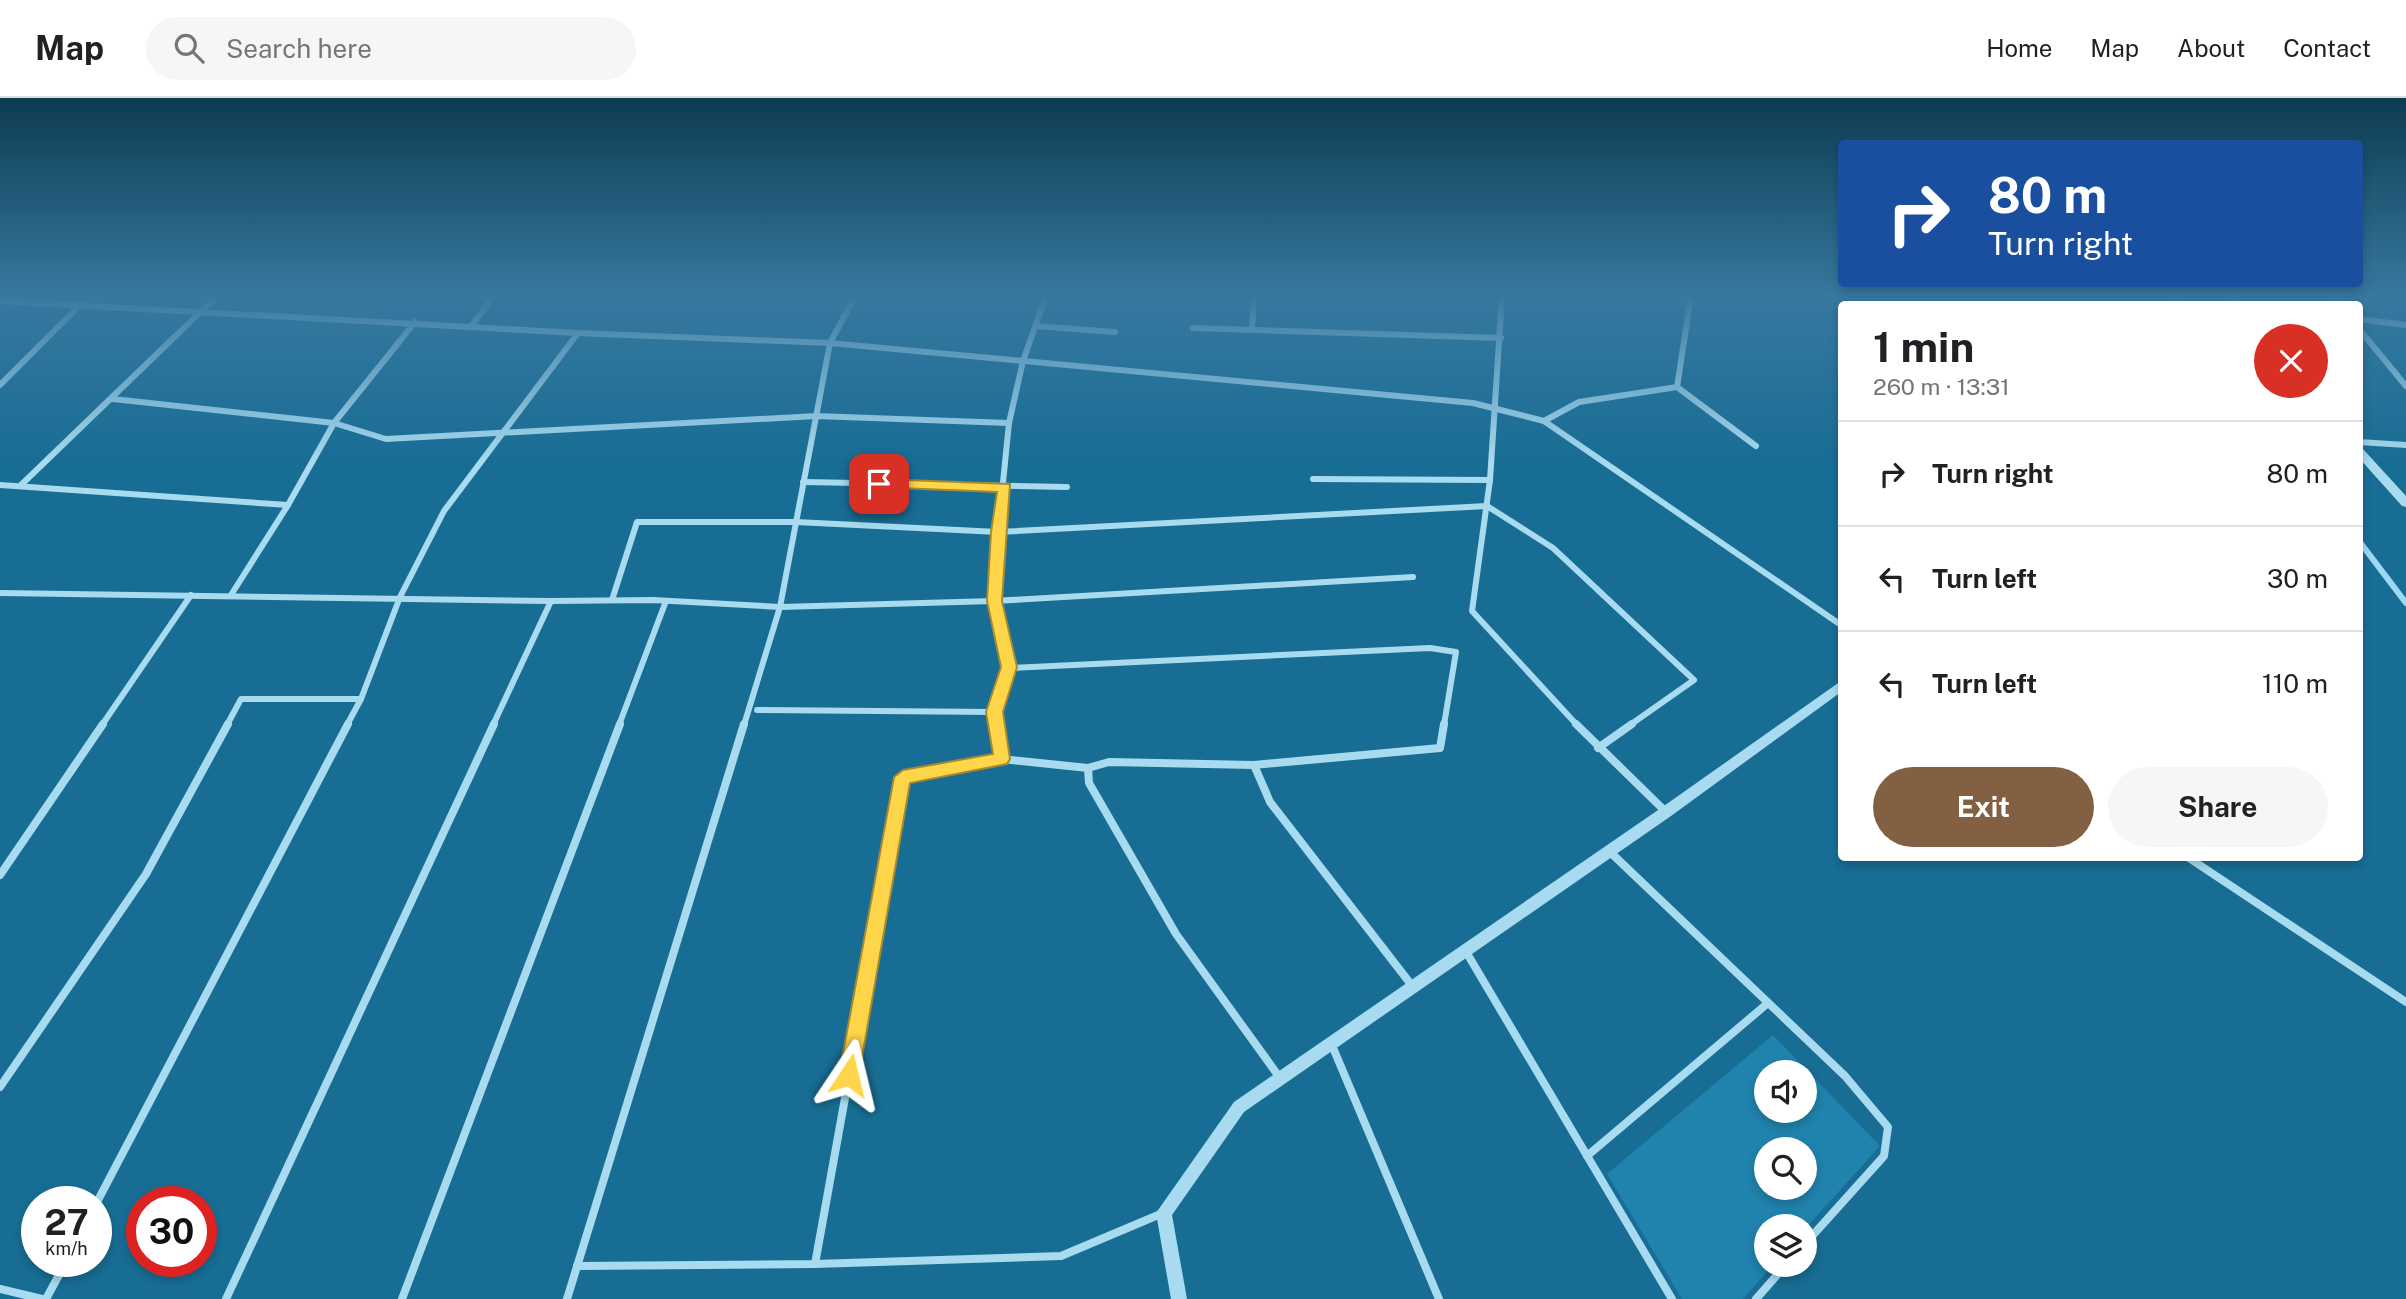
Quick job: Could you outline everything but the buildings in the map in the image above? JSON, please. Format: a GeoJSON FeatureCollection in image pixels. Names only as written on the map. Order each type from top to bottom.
{"type":"FeatureCollection","features":[{"type":"Feature","properties":{"kind":"street"},"geometry":{"type":"LineString","coordinates":[[0,385],[33,352]]}},
{"type":"Feature","properties":{"kind":"street"},"geometry":{"type":"LineString","coordinates":[[21,485],[162,352]]}},
{"type":"Feature","properties":{"kind":"street"},"geometry":{"type":"LineString","coordinates":[[231,595],[288,505],[334,423],[391,352]]}},
{"type":"Feature","properties":{"kind":"street"},"geometry":{"type":"LineString","coordinates":[[105,1186],[361,699],[400,597],[444,511],[564,352]]}},
{"type":"Feature","properties":{"kind":"street"},"geometry":{"type":"LineString","coordinates":[[567,1299],[780,607],[828,352]]}},
{"type":"Feature","properties":{"kind":"street"},"geometry":{"type":"LineString","coordinates":[[927,352],[1474,403],[1544,421],[1838,623]]}},
{"type":"Feature","properties":{"kind":"street"},"geometry":{"type":"LineString","coordinates":[[1002,759],[995,712],[1009,667],[994,601],[998,532],[1005,488],[1009,423],[1026,352]]}},
{"type":"Feature","properties":{"kind":"street"},"geometry":{"type":"LineString","coordinates":[[1500,352],[1490,480],[1472,611],[1598,748],[1666,812]]}},
{"type":"Feature","properties":{"kind":"street"},"geometry":{"type":"LineString","coordinates":[[1677,387],[1682,352]]}},
{"type":"Feature","properties":{"kind":"street"},"geometry":{"type":"LineString","coordinates":[[2379,352],[2406,386]]}},
{"type":"Feature","properties":{"kind":"street"},"geometry":{"type":"LineString","coordinates":[[2398,376],[2406,376]]}},
{"type":"Feature","properties":{"kind":"street"},"geometry":{"type":"LineString","coordinates":[[1544,421],[1579,402],[1677,387],[1756,446]]}},
{"type":"Feature","properties":{"kind":"street"},"geometry":{"type":"LineString","coordinates":[[113,399],[334,423],[386,439],[503,435],[816,416],[1009,423]]}},
{"type":"Feature","properties":{"kind":"street"},"geometry":{"type":"LineString","coordinates":[[2363,442],[2406,445]]}},
{"type":"Feature","properties":{"kind":"street"},"geometry":{"type":"LineString","coordinates":[[2363,455],[2403,498]]}},
{"type":"Feature","properties":{"kind":"street"},"geometry":{"type":"LineString","coordinates":[[1313,479],[1490,480]]}},
{"type":"Feature","properties":{"kind":"street"},"geometry":{"type":"LineString","coordinates":[[803,482],[1005,488],[1067,486]]}},
{"type":"Feature","properties":{"kind":"street"},"geometry":{"type":"LineString","coordinates":[[0,485],[288,505]]}},
{"type":"Feature","properties":{"kind":"street"},"geometry":{"type":"LineString","coordinates":[[612,600],[637,522],[796,522],[998,532],[1487,506],[1553,548],[1694,680],[1598,748]]}},
{"type":"Feature","properties":{"kind":"street"},"geometry":{"type":"LineString","coordinates":[[0,593],[612,600],[780,607],[994,601],[1413,577]]}},
{"type":"Feature","properties":{"kind":"street"},"geometry":{"type":"LineString","coordinates":[[0,875],[191,595]]}},
{"type":"Feature","properties":{"kind":"street"},"geometry":{"type":"LineString","coordinates":[[226,1299],[551,601]]}},
{"type":"Feature","properties":{"kind":"street"},"geometry":{"type":"LineString","coordinates":[[402,1299],[666,601]]}},
{"type":"Feature","properties":{"kind":"street"},"geometry":{"type":"LineString","coordinates":[[815,1264],[903,777],[1002,759],[1088,768],[1109,762],[1254,765],[1440,748],[1456,652],[1430,648],[1009,667]]}},
{"type":"Feature","properties":{"kind":"street"},"geometry":{"type":"LineString","coordinates":[[577,1266],[815,1264],[1060,1256],[1164,1213],[1239,1107],[1666,812],[1838,688]]}},
{"type":"Feature","properties":{"kind":"street"},"geometry":{"type":"LineString","coordinates":[[0,1087],[146,874],[241,699],[361,699]]}},
{"type":"Feature","properties":{"kind":"street"},"geometry":{"type":"LineString","coordinates":[[757,710],[995,712]]}},
{"type":"Feature","properties":{"kind":"street"},"geometry":{"type":"LineString","coordinates":[[1254,765],[1270,802],[1413,987]]}},
{"type":"Feature","properties":{"kind":"street"},"geometry":{"type":"LineString","coordinates":[[1088,768],[1089,783],[1176,934],[1280,1079]]}},
{"type":"Feature","properties":{"kind":"street"},"geometry":{"type":"LineString","coordinates":[[1609,851],[1845,1076],[1888,1127],[1884,1156],[1817,1231]]}},
{"type":"Feature","properties":{"kind":"street"},"geometry":{"type":"LineString","coordinates":[[2194,861],[2406,1002]]}},
{"type":"Feature","properties":{"kind":"street"},"geometry":{"type":"LineString","coordinates":[[1465,950],[1672,1299]]}},
{"type":"Feature","properties":{"kind":"street"},"geometry":{"type":"LineString","coordinates":[[1587,1156],[1768,1003]]}},
{"type":"Feature","properties":{"kind":"street"},"geometry":{"type":"LineString","coordinates":[[1331,1043],[1440,1299]]}},
{"type":"Feature","properties":{"kind":"street"},"geometry":{"type":"LineString","coordinates":[[1164,1213],[1179,1299]]}},
{"type":"Feature","properties":{"kind":"street"},"geometry":{"type":"LineString","coordinates":[[0,1289],[44,1299],[57,1277]]}},
{"type":"Feature","properties":{"kind":"street"},"geometry":{"type":"LineString","coordinates":[[1756,1299],[1775,1277]]}},
{"type":"Feature","properties":{"kind":"shaded area"},"geometry":{"type":"Polygon","coordinates":[[[1773,1035],[1797,1060],[1754,1060],[1754,1123],[1817,1123],[1817,1081],[1880,1146],[1817,1216],[1754,1214],[1754,1277],[1762,1277],[1743,1299],[1682,1299],[1607,1174],[1773,1035]]]}},
{"type":"Feature","properties":{"kind":"waterway"},"geometry":{"type":"LineString","coordinates":[[2363,546],[2406,603]]}},
{"type":"Feature","properties":{"kind":"route"},"geometry":{"type":"LineString","coordinates":[[849,1075],[903,777],[1002,759],[995,712],[1009,667],[994,601],[998,532],[1005,488],[879,484]]}}]}
